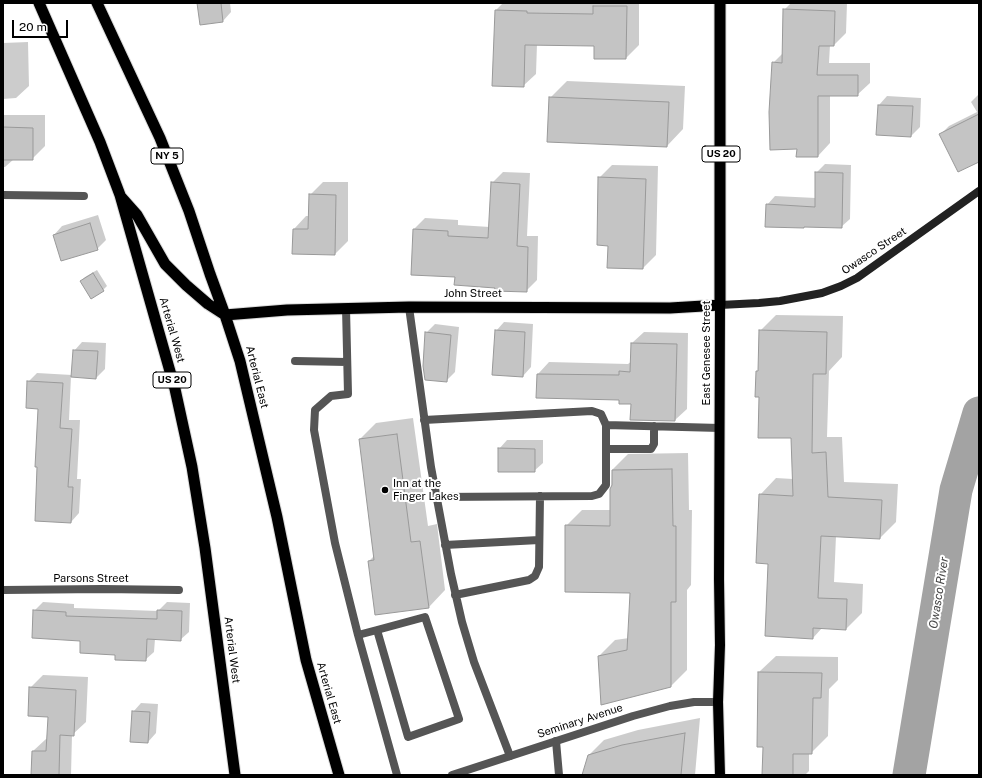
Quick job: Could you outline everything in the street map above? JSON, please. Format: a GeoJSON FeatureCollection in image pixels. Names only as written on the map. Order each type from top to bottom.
{"type":"FeatureCollection","features":[{"type":"Feature","properties":{"kind":"highway","name":"Arterial West"},"geometry":{"type":"LineString","coordinates":[[39,3],[100,142],[120,195],[175,389],[192,467],[205,548],[235,775]]}},
{"type":"Feature","properties":{"kind":"highway","name":"Arterial East"},"geometry":{"type":"LineString","coordinates":[[96,3],[160,138],[189,211],[210,274],[226,314],[240,361],[270,487],[306,660],[339,775]]}},
{"type":"Feature","properties":{"kind":"highway","name":"East Genesee Street"},"geometry":{"type":"LineString","coordinates":[[720,3],[720,305]]}},
{"type":"Feature","properties":{"kind":"highway"},"geometry":{"type":"LineString","coordinates":[[120,195],[137,215],[165,264],[208,304],[226,314]]}},
{"type":"Feature","properties":{"kind":"highway","name":"John Street"},"geometry":{"type":"LineString","coordinates":[[226,314],[346,308],[670,308],[720,305]]}},
{"type":"Feature","properties":{"kind":"main road","name":"Owasco Street"},"geometry":{"type":"LineString","coordinates":[[720,305],[759,304],[780,301],[822,293],[841,286],[857,278],[979,191]]}},
{"type":"Feature","properties":{"kind":"main road","name":"East Genesee Street"},"geometry":{"type":"LineString","coordinates":[[720,305],[720,645],[718,702],[720,775]]}},
{"type":"Feature","properties":{"kind":"street"},"geometry":{"type":"LineString","coordinates":[[3,195],[84,196]]}},
{"type":"Feature","properties":{"kind":"street"},"geometry":{"type":"LineString","coordinates":[[409,307],[436,497],[455,595],[474,662],[510,756]]}},
{"type":"Feature","properties":{"kind":"street"},"geometry":{"type":"LineString","coordinates":[[346,308],[348,394],[330,396],[315,410],[314,430],[335,543],[358,635],[397,775]]}},
{"type":"Feature","properties":{"kind":"street"},"geometry":{"type":"LineString","coordinates":[[295,361],[347,362]]}},
{"type":"Feature","properties":{"kind":"street"},"geometry":{"type":"LineString","coordinates":[[424,420],[592,411],[601,414],[606,425],[606,485],[599,494],[592,496],[436,497]]}},
{"type":"Feature","properties":{"kind":"street"},"geometry":{"type":"LineString","coordinates":[[606,425],[720,428]]}},
{"type":"Feature","properties":{"kind":"street"},"geometry":{"type":"LineString","coordinates":[[606,449],[651,449],[654,444],[654,426]]}},
{"type":"Feature","properties":{"kind":"street"},"geometry":{"type":"LineString","coordinates":[[455,595],[529,580],[535,576],[539,567],[540,496]]}},
{"type":"Feature","properties":{"kind":"street"},"geometry":{"type":"LineString","coordinates":[[445,545],[539,540]]}},
{"type":"Feature","properties":{"kind":"street","name":"Parsons Street"},"geometry":{"type":"LineString","coordinates":[[3,590],[179,590]]}},
{"type":"Feature","properties":{"kind":"street"},"geometry":{"type":"LineString","coordinates":[[358,635],[426,617],[459,719],[408,737],[377,630]]}},
{"type":"Feature","properties":{"kind":"street","name":"Seminary Avenue"},"geometry":{"type":"LineString","coordinates":[[452,775],[633,716],[670,706],[694,702],[718,702]]}},
{"type":"Feature","properties":{"kind":"street"},"geometry":{"type":"LineString","coordinates":[[556,741],[560,775]]}},
{"type":"Feature","properties":{"kind":"building"},"geometry":{"type":"Polygon","coordinates":[[[197,3],[221,3],[223,22],[200,25],[197,3]]]}},
{"type":"Feature","properties":{"kind":"building"},"geometry":{"type":"Polygon","coordinates":[[[593,6],[627,6],[626,59],[594,59],[594,46],[525,45],[524,87],[492,86],[495,10],[527,11],[527,13],[593,14],[593,6]]]}},
{"type":"Feature","properties":{"kind":"building"},"geometry":{"type":"Polygon","coordinates":[[[783,9],[835,11],[834,46],[819,46],[817,75],[858,75],[858,96],[818,96],[818,157],[796,157],[797,149],[770,150],[769,112],[772,62],[782,63],[783,9]]]}},
{"type":"Feature","properties":{"kind":"building"},"geometry":{"type":"Polygon","coordinates":[[[549,97],[669,102],[667,147],[547,142],[549,97]]]}},
{"type":"Feature","properties":{"kind":"building"},"geometry":{"type":"Polygon","coordinates":[[[878,105],[913,106],[911,137],[876,135],[878,105]]]}},
{"type":"Feature","properties":{"kind":"building"},"geometry":{"type":"Polygon","coordinates":[[[979,114],[979,162],[958,172],[939,134],[979,114]]]}},
{"type":"Feature","properties":{"kind":"building"},"geometry":{"type":"Polygon","coordinates":[[[3,127],[33,128],[33,160],[3,160],[3,127]]]}},
{"type":"Feature","properties":{"kind":"building"},"geometry":{"type":"Polygon","coordinates":[[[815,172],[843,173],[842,228],[765,227],[766,204],[815,207],[815,172]]]}},
{"type":"Feature","properties":{"kind":"building"},"geometry":{"type":"Polygon","coordinates":[[[598,177],[646,179],[643,269],[607,268],[608,246],[597,245],[598,177]]]}},
{"type":"Feature","properties":{"kind":"building"},"geometry":{"type":"Polygon","coordinates":[[[491,182],[520,184],[517,246],[528,247],[527,292],[494,291],[495,288],[454,285],[455,277],[411,275],[413,229],[448,231],[448,236],[488,238],[491,182]]]}},
{"type":"Feature","properties":{"kind":"building"},"geometry":{"type":"Polygon","coordinates":[[[309,194],[336,195],[335,255],[292,254],[293,229],[308,229],[309,194]]]}},
{"type":"Feature","properties":{"kind":"building"},"geometry":{"type":"Polygon","coordinates":[[[90,223],[98,250],[61,261],[53,235],[90,223]]]}},
{"type":"Feature","properties":{"kind":"building"},"geometry":{"type":"Polygon","coordinates":[[[93,273],[104,291],[91,299],[80,281],[93,273]]]}},
{"type":"Feature","properties":{"kind":"building"},"geometry":{"type":"Polygon","coordinates":[[[495,330],[525,332],[523,377],[492,375],[495,330]]]}},
{"type":"Feature","properties":{"kind":"building"},"geometry":{"type":"Polygon","coordinates":[[[759,330],[827,332],[826,374],[813,374],[812,453],[826,452],[828,497],[882,500],[880,539],[821,536],[818,598],[847,599],[846,630],[813,628],[813,639],[765,636],[768,564],[756,563],[759,494],[793,496],[791,438],[758,438],[759,397],[755,397],[756,371],[758,371],[759,330]]]}},
{"type":"Feature","properties":{"kind":"building"},"geometry":{"type":"Polygon","coordinates":[[[425,332],[451,335],[447,382],[425,380],[423,366],[425,332]]]}},
{"type":"Feature","properties":{"kind":"building"},"geometry":{"type":"Polygon","coordinates":[[[631,343],[677,344],[675,421],[630,420],[631,404],[619,404],[619,400],[536,398],[537,374],[619,375],[619,371],[630,372],[631,343]]]}},
{"type":"Feature","properties":{"kind":"building"},"geometry":{"type":"Polygon","coordinates":[[[73,350],[98,351],[96,379],[71,377],[73,350]]]}},
{"type":"Feature","properties":{"kind":"building"},"geometry":{"type":"Polygon","coordinates":[[[27,381],[63,383],[60,428],[72,429],[68,487],[73,487],[71,523],[35,521],[37,467],[35,467],[38,409],[26,408],[27,381]]]}},
{"type":"Feature","properties":{"kind":"building","name":"Inn at the Finger Lakes"},"geometry":{"type":"Polygon","coordinates":[[[397,434],[411,542],[420,541],[429,608],[375,615],[368,561],[374,560],[359,439],[397,434]]]}},
{"type":"Feature","properties":{"kind":"building"},"geometry":{"type":"Polygon","coordinates":[[[498,448],[535,449],[535,472],[498,472],[498,448]]]}},
{"type":"Feature","properties":{"kind":"building"},"geometry":{"type":"Polygon","coordinates":[[[672,469],[673,526],[676,526],[676,602],[671,602],[671,687],[601,705],[598,656],[627,650],[630,593],[565,592],[565,525],[610,526],[610,489],[612,485],[612,470],[672,469]]]}},
{"type":"Feature","properties":{"kind":"building"},"geometry":{"type":"Polygon","coordinates":[[[33,610],[66,612],[66,616],[157,619],[157,610],[182,611],[181,641],[147,639],[146,661],[115,660],[115,655],[80,653],[80,641],[32,638],[33,610]]]}},
{"type":"Feature","properties":{"kind":"building"},"geometry":{"type":"Polygon","coordinates":[[[758,672],[822,673],[821,698],[813,698],[812,754],[793,754],[793,775],[762,775],[763,747],[757,747],[758,672]]]}},
{"type":"Feature","properties":{"kind":"building"},"geometry":{"type":"Polygon","coordinates":[[[29,687],[76,690],[74,736],[60,735],[59,775],[31,775],[32,751],[46,751],[48,717],[28,716],[29,687]]]}},
{"type":"Feature","properties":{"kind":"building"},"geometry":{"type":"Polygon","coordinates":[[[132,711],[150,712],[148,743],[130,742],[132,711]]]}},
{"type":"Feature","properties":{"kind":"building"},"geometry":{"type":"Polygon","coordinates":[[[685,733],[681,775],[582,775],[588,755],[622,745],[685,733]]]}},
{"type":"Feature","properties":{"kind":"waterway","name":"Owasco River"},"geometry":{"type":"LineString","coordinates":[[909,775],[956,490],[979,413]]}},
{"type":"Feature","properties":{"kind":"place","name":"Inn at the Finger Lakes"},"geometry":{"type":"Point","coordinates":[385,490]}}]}
